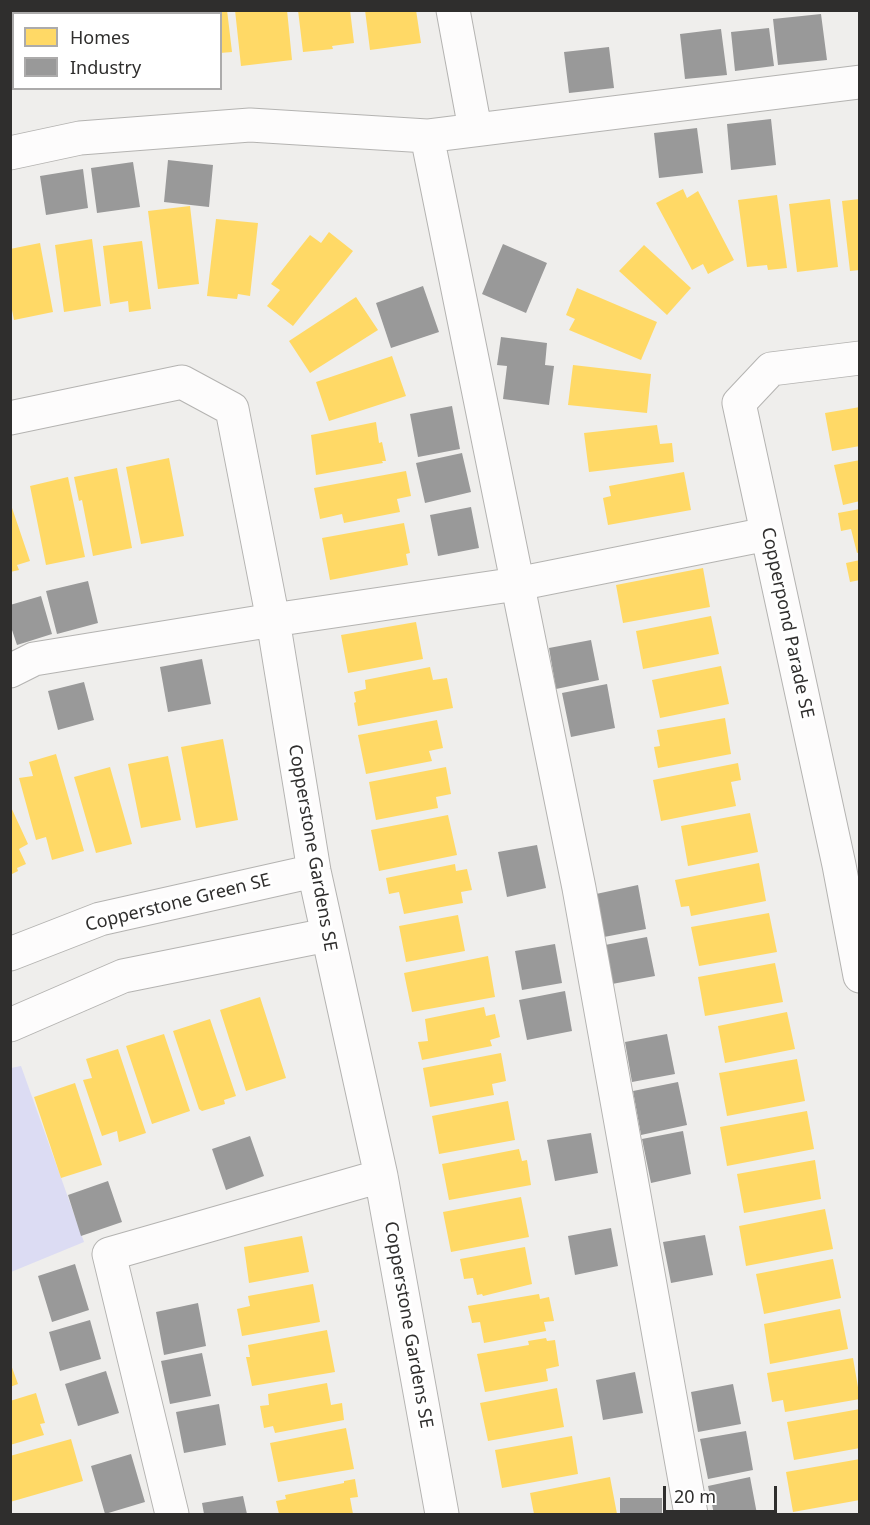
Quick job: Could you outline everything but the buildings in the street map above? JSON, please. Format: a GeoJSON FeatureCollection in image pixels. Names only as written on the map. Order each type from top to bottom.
{"type":"FeatureCollection","features":[{"type":"Feature","properties":{"kind":"street"},"geometry":{"type":"LineString","coordinates":[[453,10],[475,129]]}},
{"type":"Feature","properties":{"kind":"street"},"geometry":{"type":"LineString","coordinates":[[10,153],[80,138],[250,125],[427,136],[860,82]]}},
{"type":"Feature","properties":{"kind":"street"},"geometry":{"type":"LineString","coordinates":[[427,136],[579,888],[692,1515]]}},
{"type":"Feature","properties":{"kind":"street","name":"Copperpond Parade SE"},"geometry":{"type":"LineString","coordinates":[[860,358],[771,369],[739,403],[767,534],[849,862],[860,976]]}},
{"type":"Feature","properties":{"kind":"street","name":"Copperstone Gardens SE"},"geometry":{"type":"LineString","coordinates":[[10,418],[182,382],[232,409],[273,620],[314,871],[381,1176],[442,1515]]}},
{"type":"Feature","properties":{"kind":"street"},"geometry":{"type":"LineString","coordinates":[[10,671],[34,660],[273,620],[518,584],[767,534]]}},
{"type":"Feature","properties":{"kind":"street","name":"Copperstone Green SE"},"geometry":{"type":"LineString","coordinates":[[10,954],[100,919],[314,871]]}},
{"type":"Feature","properties":{"kind":"street"},"geometry":{"type":"LineString","coordinates":[[10,1025],[123,976],[327,935]]}},
{"type":"Feature","properties":{"kind":"street"},"geometry":{"type":"LineString","coordinates":[[172,1515],[109,1254],[381,1176]]}},
{"type":"Feature","properties":{"kind":"shaded area"},"geometry":{"type":"Polygon","coordinates":[[[21,1066],[84,1242],[11,1272],[11,1068],[21,1066]]]}}]}
